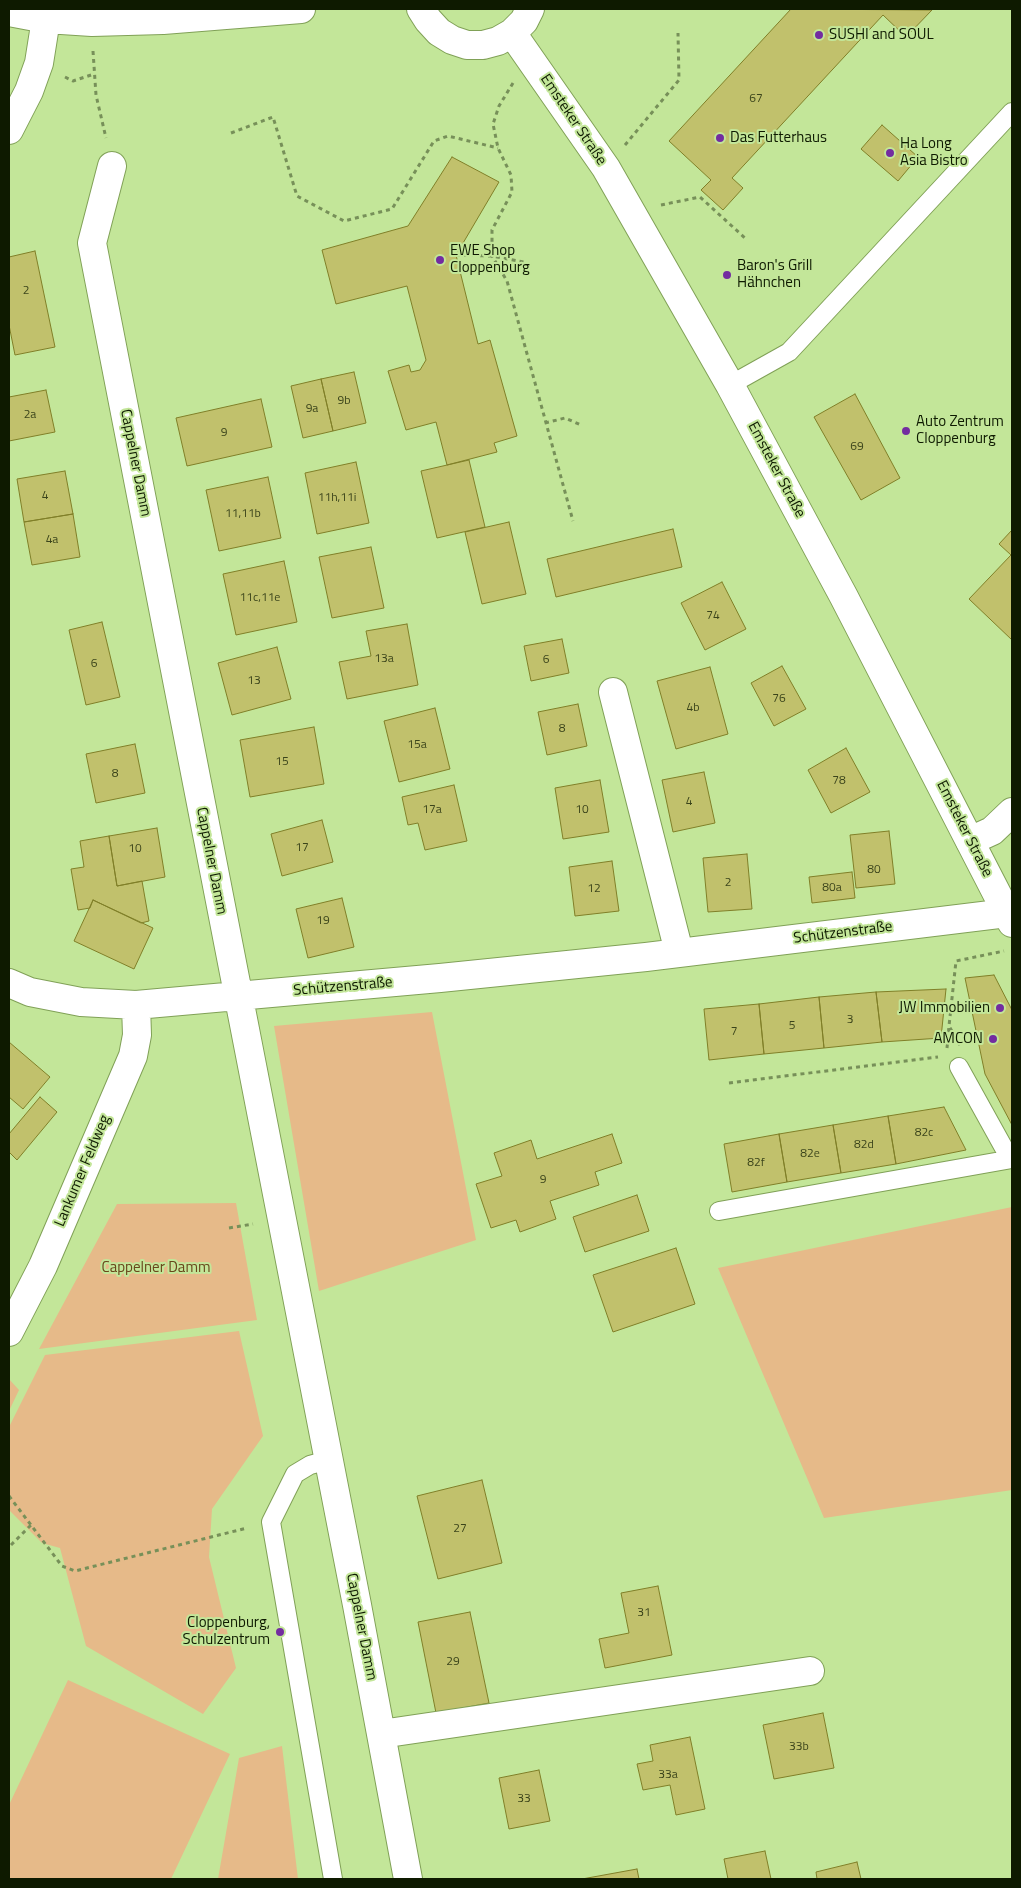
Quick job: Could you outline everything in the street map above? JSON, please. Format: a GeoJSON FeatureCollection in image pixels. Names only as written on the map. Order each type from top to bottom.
{"type":"FeatureCollection","features":[{"type":"Feature","properties":{"kind":"street"},"geometry":{"type":"LineString","coordinates":[[9,12],[45,14],[92,22],[163,20],[301,9]]}},
{"type":"Feature","properties":{"kind":"street"},"geometry":{"type":"LineString","coordinates":[[422,9],[438,32],[452,40],[467,45],[483,45],[498,41],[512,33],[524,20],[530,9]]}},
{"type":"Feature","properties":{"kind":"street"},"geometry":{"type":"LineString","coordinates":[[9,130],[29,91],[39,63],[45,14]]}},
{"type":"Feature","properties":{"kind":"street","name":"Emsteker Straße"},"geometry":{"type":"LineString","coordinates":[[512,33],[606,168],[730,384],[1010,918]]}},
{"type":"Feature","properties":{"kind":"street","name":"Cappelner Damm"},"geometry":{"type":"LineString","coordinates":[[112,166],[92,243],[408,1879]]}},
{"type":"Feature","properties":{"kind":"street"},"geometry":{"type":"LineString","coordinates":[[613,692],[679,952]]}},
{"type":"Feature","properties":{"kind":"street"},"geometry":{"type":"LineString","coordinates":[[970,840],[992,831],[1012,812]]}},
{"type":"Feature","properties":{"kind":"street","name":"Schützenstraße"},"geometry":{"type":"LineString","coordinates":[[9,983],[30,992],[81,1002],[136,1005],[430,979],[1010,918]]}},
{"type":"Feature","properties":{"kind":"street","name":"Lankumer Feldweg"},"geometry":{"type":"LineString","coordinates":[[9,1332],[43,1266],[133,1056],[137,1035],[136,1005]]}},
{"type":"Feature","properties":{"kind":"street"},"geometry":{"type":"LineString","coordinates":[[381,1734],[810,1670]]}},
{"type":"Feature","properties":{"kind":"lane"},"geometry":{"type":"LineString","coordinates":[[730,384],[789,352],[1012,112]]}},
{"type":"Feature","properties":{"kind":"lane"},"geometry":{"type":"LineString","coordinates":[[719,1211],[1011,1159],[960,1066]]}},
{"type":"Feature","properties":{"kind":"lane"},"geometry":{"type":"LineString","coordinates":[[328,1460],[310,1465],[295,1474],[271,1522],[333,1879]]}},
{"type":"Feature","properties":{"kind":"path"},"geometry":{"type":"LineString","coordinates":[[606,168],[678,80],[678,33]]}},
{"type":"Feature","properties":{"kind":"path"},"geometry":{"type":"LineString","coordinates":[[93,58],[96,95],[112,166]]}},
{"type":"Feature","properties":{"kind":"path"},"geometry":{"type":"LineString","coordinates":[[535,65],[514,81],[499,106],[493,124],[498,148],[511,174],[512,192],[492,230],[492,256],[507,281],[573,521]]}},
{"type":"Feature","properties":{"kind":"path"},"geometry":{"type":"LineString","coordinates":[[231,133],[273,117],[297,196],[344,222],[392,209],[434,141],[448,136],[498,148]]}},
{"type":"Feature","properties":{"kind":"path"},"geometry":{"type":"LineString","coordinates":[[631,211],[700,197],[745,238]]}},
{"type":"Feature","properties":{"kind":"path"},"geometry":{"type":"LineString","coordinates":[[456,255],[492,256],[524,262]]}},
{"type":"Feature","properties":{"kind":"path"},"geometry":{"type":"LineString","coordinates":[[545,423],[565,418],[581,425]]}},
{"type":"Feature","properties":{"kind":"path"},"geometry":{"type":"LineString","coordinates":[[730,1083],[946,1056],[956,961],[1012,949]]}},
{"type":"Feature","properties":{"kind":"path"},"geometry":{"type":"LineString","coordinates":[[949,1026],[970,1062],[960,1066]]}},
{"type":"Feature","properties":{"kind":"path"},"geometry":{"type":"LineString","coordinates":[[229,1228],[261,1222]]}},
{"type":"Feature","properties":{"kind":"path"},"geometry":{"type":"LineString","coordinates":[[9,1496],[62,1566],[75,1571],[271,1522]]}},
{"type":"Feature","properties":{"kind":"path"},"geometry":{"type":"LineString","coordinates":[[11,1545],[31,1525]]}},
{"type":"Feature","properties":{"kind":"green space"},"geometry":{"type":"Polygon","coordinates":[[[432,1012],[476,1240],[319,1291],[274,1026],[432,1012]]]}},
{"type":"Feature","properties":{"kind":"green space","name":"Cappelner Damm"},"geometry":{"type":"Polygon","coordinates":[[[236,1203],[257,1320],[39,1349],[117,1204],[236,1203]]]}},
{"type":"Feature","properties":{"kind":"green space"},"geometry":{"type":"Polygon","coordinates":[[[1012,1207],[1012,1490],[824,1518],[718,1268],[1012,1207]]]}},
{"type":"Feature","properties":{"kind":"green space"},"geometry":{"type":"Polygon","coordinates":[[[239,1331],[263,1436],[212,1509],[209,1557],[236,1668],[203,1714],[86,1646],[60,1548],[42,1543],[9,1510],[9,1427],[45,1355],[239,1331]]]}},
{"type":"Feature","properties":{"kind":"green space"},"geometry":{"type":"Polygon","coordinates":[[[9,1379],[19,1390],[9,1411],[9,1379]]]}},
{"type":"Feature","properties":{"kind":"green space"},"geometry":{"type":"Polygon","coordinates":[[[68,1680],[230,1754],[171,1879],[9,1879],[9,1805],[68,1680]]]}},
{"type":"Feature","properties":{"kind":"green space"},"geometry":{"type":"Polygon","coordinates":[[[282,1746],[298,1879],[218,1879],[239,1758],[282,1746]]]}},
{"type":"Feature","properties":{"kind":"building"},"geometry":{"type":"Polygon","coordinates":[[[791,9],[932,10],[906,37],[883,15],[732,178],[743,188],[723,210],[701,190],[711,180],[669,141],[791,9]]]}},
{"type":"Feature","properties":{"kind":"building","name":"Ha Long Asia Bistro"},"geometry":{"type":"Polygon","coordinates":[[[882,125],[918,157],[898,181],[861,149],[882,125]]]}},
{"type":"Feature","properties":{"kind":"building"},"geometry":{"type":"Polygon","coordinates":[[[452,157],[499,182],[456,255],[478,344],[490,340],[517,436],[494,443],[497,452],[447,465],[436,422],[406,430],[388,371],[409,365],[411,372],[420,370],[426,360],[407,286],[336,304],[322,250],[408,226],[452,157]]]}},
{"type":"Feature","properties":{"kind":"building"},"geometry":{"type":"Polygon","coordinates":[[[35,251],[55,347],[15,355],[9,325],[9,257],[35,251]]]}},
{"type":"Feature","properties":{"kind":"building"},"geometry":{"type":"Polygon","coordinates":[[[354,372],[366,423],[333,431],[321,379],[354,372]]]}},
{"type":"Feature","properties":{"kind":"building"},"geometry":{"type":"Polygon","coordinates":[[[321,379],[333,431],[303,438],[291,386],[321,379]]]}},
{"type":"Feature","properties":{"kind":"building"},"geometry":{"type":"Polygon","coordinates":[[[46,390],[55,432],[9,441],[9,397],[46,390]]]}},
{"type":"Feature","properties":{"kind":"building"},"geometry":{"type":"Polygon","coordinates":[[[855,394],[900,478],[861,500],[814,417],[855,394]]]}},
{"type":"Feature","properties":{"kind":"building"},"geometry":{"type":"Polygon","coordinates":[[[261,399],[272,447],[187,466],[176,418],[261,399]]]}},
{"type":"Feature","properties":{"kind":"building"},"geometry":{"type":"Polygon","coordinates":[[[469,460],[485,527],[437,538],[421,471],[469,460]]]}},
{"type":"Feature","properties":{"kind":"building"},"geometry":{"type":"Polygon","coordinates":[[[356,462],[369,523],[317,534],[305,473],[356,462]]]}},
{"type":"Feature","properties":{"kind":"building"},"geometry":{"type":"Polygon","coordinates":[[[65,471],[73,514],[24,522],[17,479],[65,471]]]}},
{"type":"Feature","properties":{"kind":"building"},"geometry":{"type":"Polygon","coordinates":[[[268,477],[281,538],[219,551],[206,490],[268,477]]]}},
{"type":"Feature","properties":{"kind":"building"},"geometry":{"type":"Polygon","coordinates":[[[73,514],[80,557],[32,565],[24,522],[73,514]]]}},
{"type":"Feature","properties":{"kind":"building"},"geometry":{"type":"Polygon","coordinates":[[[509,522],[526,594],[482,604],[465,532],[509,522]]]}},
{"type":"Feature","properties":{"kind":"building"},"geometry":{"type":"Polygon","coordinates":[[[673,529],[682,567],[556,597],[547,559],[673,529]]]}},
{"type":"Feature","properties":{"kind":"building"},"geometry":{"type":"Polygon","coordinates":[[[1012,530],[1012,640],[969,599],[1011,555],[999,544],[1012,530]]]}},
{"type":"Feature","properties":{"kind":"building"},"geometry":{"type":"Polygon","coordinates":[[[371,547],[384,608],[332,618],[319,557],[371,547]]]}},
{"type":"Feature","properties":{"kind":"building"},"geometry":{"type":"Polygon","coordinates":[[[284,561],[297,622],[236,635],[223,574],[284,561]]]}},
{"type":"Feature","properties":{"kind":"building"},"geometry":{"type":"Polygon","coordinates":[[[722,582],[746,629],[705,650],[681,603],[722,582]]]}},
{"type":"Feature","properties":{"kind":"building"},"geometry":{"type":"Polygon","coordinates":[[[102,622],[120,697],[86,705],[69,630],[102,622]]]}},
{"type":"Feature","properties":{"kind":"building"},"geometry":{"type":"Polygon","coordinates":[[[407,624],[418,685],[347,699],[339,662],[371,656],[366,631],[407,624]]]}},
{"type":"Feature","properties":{"kind":"building"},"geometry":{"type":"Polygon","coordinates":[[[562,639],[569,673],[531,681],[524,646],[562,639]]]}},
{"type":"Feature","properties":{"kind":"building"},"geometry":{"type":"Polygon","coordinates":[[[277,647],[291,699],[232,715],[218,663],[277,647]]]}},
{"type":"Feature","properties":{"kind":"building"},"geometry":{"type":"Polygon","coordinates":[[[782,666],[806,709],[774,726],[751,683],[782,666]]]}},
{"type":"Feature","properties":{"kind":"building"},"geometry":{"type":"Polygon","coordinates":[[[710,667],[728,734],[676,749],[657,681],[710,667]]]}},
{"type":"Feature","properties":{"kind":"building"},"geometry":{"type":"Polygon","coordinates":[[[578,704],[587,746],[547,755],[538,712],[578,704]]]}},
{"type":"Feature","properties":{"kind":"building"},"geometry":{"type":"Polygon","coordinates":[[[435,708],[450,769],[399,782],[384,721],[435,708]]]}},
{"type":"Feature","properties":{"kind":"building"},"geometry":{"type":"Polygon","coordinates":[[[314,727],[324,784],[250,797],[240,740],[314,727]]]}},
{"type":"Feature","properties":{"kind":"building"},"geometry":{"type":"Polygon","coordinates":[[[135,744],[145,793],[96,803],[86,754],[135,744]]]}},
{"type":"Feature","properties":{"kind":"building"},"geometry":{"type":"Polygon","coordinates":[[[846,748],[870,792],[831,813],[808,770],[846,748]]]}},
{"type":"Feature","properties":{"kind":"building"},"geometry":{"type":"Polygon","coordinates":[[[704,772],[715,823],[673,832],[662,780],[704,772]]]}},
{"type":"Feature","properties":{"kind":"building"},"geometry":{"type":"Polygon","coordinates":[[[600,780],[609,832],[563,839],[555,788],[600,780]]]}},
{"type":"Feature","properties":{"kind":"building"},"geometry":{"type":"Polygon","coordinates":[[[454,785],[467,841],[425,850],[418,823],[408,825],[402,797],[454,785]]]}},
{"type":"Feature","properties":{"kind":"building"},"geometry":{"type":"Polygon","coordinates":[[[322,820],[333,862],[282,876],[271,834],[322,820]]]}},
{"type":"Feature","properties":{"kind":"building"},"geometry":{"type":"Polygon","coordinates":[[[157,828],[165,877],[117,886],[109,836],[157,828]]]}},
{"type":"Feature","properties":{"kind":"building"},"geometry":{"type":"Polygon","coordinates":[[[889,831],[895,884],[856,888],[850,835],[889,831]]]}},
{"type":"Feature","properties":{"kind":"building"},"geometry":{"type":"Polygon","coordinates":[[[109,836],[117,886],[142,881],[149,921],[141,923],[93,900],[90,908],[78,910],[71,869],[84,867],[80,841],[109,836]]]}},
{"type":"Feature","properties":{"kind":"building"},"geometry":{"type":"Polygon","coordinates":[[[747,854],[752,909],[708,912],[703,858],[747,854]]]}},
{"type":"Feature","properties":{"kind":"building"},"geometry":{"type":"Polygon","coordinates":[[[612,861],[619,911],[575,916],[569,867],[612,861]]]}},
{"type":"Feature","properties":{"kind":"building"},"geometry":{"type":"Polygon","coordinates":[[[852,872],[855,898],[812,903],[809,877],[852,872]]]}},
{"type":"Feature","properties":{"kind":"building"},"geometry":{"type":"Polygon","coordinates":[[[342,898],[354,947],[308,958],[296,909],[342,898]]]}},
{"type":"Feature","properties":{"kind":"building"},"geometry":{"type":"Polygon","coordinates":[[[93,900],[153,928],[134,969],[74,941],[93,900]]]}},
{"type":"Feature","properties":{"kind":"building"},"geometry":{"type":"Polygon","coordinates":[[[994,975],[1012,1010],[1012,1125],[985,1074],[965,978],[994,975]]]}},
{"type":"Feature","properties":{"kind":"building"},"geometry":{"type":"Polygon","coordinates":[[[946,989],[941,1038],[882,1042],[876,992],[946,989]]]}},
{"type":"Feature","properties":{"kind":"building"},"geometry":{"type":"Polygon","coordinates":[[[876,992],[882,1042],[824,1048],[819,997],[876,992]]]}},
{"type":"Feature","properties":{"kind":"building"},"geometry":{"type":"Polygon","coordinates":[[[819,997],[824,1048],[764,1054],[759,1004],[819,997]]]}},
{"type":"Feature","properties":{"kind":"building"},"geometry":{"type":"Polygon","coordinates":[[[759,1004],[764,1054],[709,1060],[704,1009],[759,1004]]]}},
{"type":"Feature","properties":{"kind":"building"},"geometry":{"type":"Polygon","coordinates":[[[9,1042],[50,1077],[23,1109],[9,1097],[9,1042]]]}},
{"type":"Feature","properties":{"kind":"building"},"geometry":{"type":"Polygon","coordinates":[[[40,1097],[57,1112],[17,1160],[9,1152],[9,1134],[40,1097]]]}},
{"type":"Feature","properties":{"kind":"building"},"geometry":{"type":"Polygon","coordinates":[[[944,1107],[966,1150],[896,1164],[888,1116],[944,1107]]]}},
{"type":"Feature","properties":{"kind":"building"},"geometry":{"type":"Polygon","coordinates":[[[888,1116],[896,1164],[841,1173],[833,1125],[888,1116]]]}},
{"type":"Feature","properties":{"kind":"building"},"geometry":{"type":"Polygon","coordinates":[[[833,1125],[841,1173],[787,1182],[779,1134],[833,1125]]]}},
{"type":"Feature","properties":{"kind":"building"},"geometry":{"type":"Polygon","coordinates":[[[612,1134],[622,1163],[595,1172],[599,1185],[550,1201],[556,1219],[520,1232],[516,1220],[491,1228],[476,1184],[502,1176],[494,1153],[531,1140],[537,1159],[612,1134]]]}},
{"type":"Feature","properties":{"kind":"building"},"geometry":{"type":"Polygon","coordinates":[[[779,1134],[787,1182],[732,1192],[724,1144],[779,1134]]]}},
{"type":"Feature","properties":{"kind":"building"},"geometry":{"type":"Polygon","coordinates":[[[637,1195],[649,1231],[585,1252],[573,1217],[637,1195]]]}},
{"type":"Feature","properties":{"kind":"building"},"geometry":{"type":"Polygon","coordinates":[[[676,1248],[695,1304],[613,1332],[593,1275],[676,1248]]]}},
{"type":"Feature","properties":{"kind":"building"},"geometry":{"type":"Polygon","coordinates":[[[482,1480],[502,1563],[438,1579],[417,1496],[482,1480]]]}},
{"type":"Feature","properties":{"kind":"building"},"geometry":{"type":"Polygon","coordinates":[[[658,1586],[672,1655],[605,1668],[599,1639],[629,1633],[621,1593],[658,1586]]]}},
{"type":"Feature","properties":{"kind":"building"},"geometry":{"type":"Polygon","coordinates":[[[470,1612],[489,1703],[436,1713],[418,1622],[470,1612]]]}},
{"type":"Feature","properties":{"kind":"building"},"geometry":{"type":"Polygon","coordinates":[[[823,1713],[834,1768],[774,1779],[763,1725],[823,1713]]]}},
{"type":"Feature","properties":{"kind":"building"},"geometry":{"type":"Polygon","coordinates":[[[690,1737],[705,1809],[676,1815],[670,1785],[643,1790],[637,1764],[653,1761],[650,1745],[690,1737]]]}},
{"type":"Feature","properties":{"kind":"building"},"geometry":{"type":"Polygon","coordinates":[[[539,1770],[550,1821],[509,1829],[499,1778],[539,1770]]]}},
{"type":"Feature","properties":{"kind":"building"},"geometry":{"type":"Polygon","coordinates":[[[765,1851],[771,1879],[728,1879],[724,1859],[765,1851]]]}},
{"type":"Feature","properties":{"kind":"building"},"geometry":{"type":"Polygon","coordinates":[[[857,1862],[861,1879],[817,1879],[816,1872],[857,1862]]]}},
{"type":"Feature","properties":{"kind":"building"},"geometry":{"type":"Polygon","coordinates":[[[637,1869],[639,1879],[582,1879],[637,1869]]]}},
{"type":"Feature","properties":{"kind":"place","name":"SUSHI and SOUL"},"geometry":{"type":"Point","coordinates":[819,35]}},
{"type":"Feature","properties":{"kind":"place","name":"Das Futterhaus"},"geometry":{"type":"Point","coordinates":[720,138]}},
{"type":"Feature","properties":{"kind":"place","name":"Ha Long Asia Bistro"},"geometry":{"type":"Point","coordinates":[890,153]}},
{"type":"Feature","properties":{"kind":"place","name":"EWE Shop Cloppenburg"},"geometry":{"type":"Point","coordinates":[440,260]}},
{"type":"Feature","properties":{"kind":"place","name":"Baron's Grill Hähnchen"},"geometry":{"type":"Point","coordinates":[727,275]}},
{"type":"Feature","properties":{"kind":"place","name":"Auto Zentrum Cloppenburg"},"geometry":{"type":"Point","coordinates":[906,431]}},
{"type":"Feature","properties":{"kind":"place","name":"JW Immobilien"},"geometry":{"type":"Point","coordinates":[1000,1008]}},
{"type":"Feature","properties":{"kind":"place","name":"AMCON"},"geometry":{"type":"Point","coordinates":[993,1039]}},
{"type":"Feature","properties":{"kind":"place","name":"Cloppenburg, Schulzentrum"},"geometry":{"type":"Point","coordinates":[280,1632]}}]}
